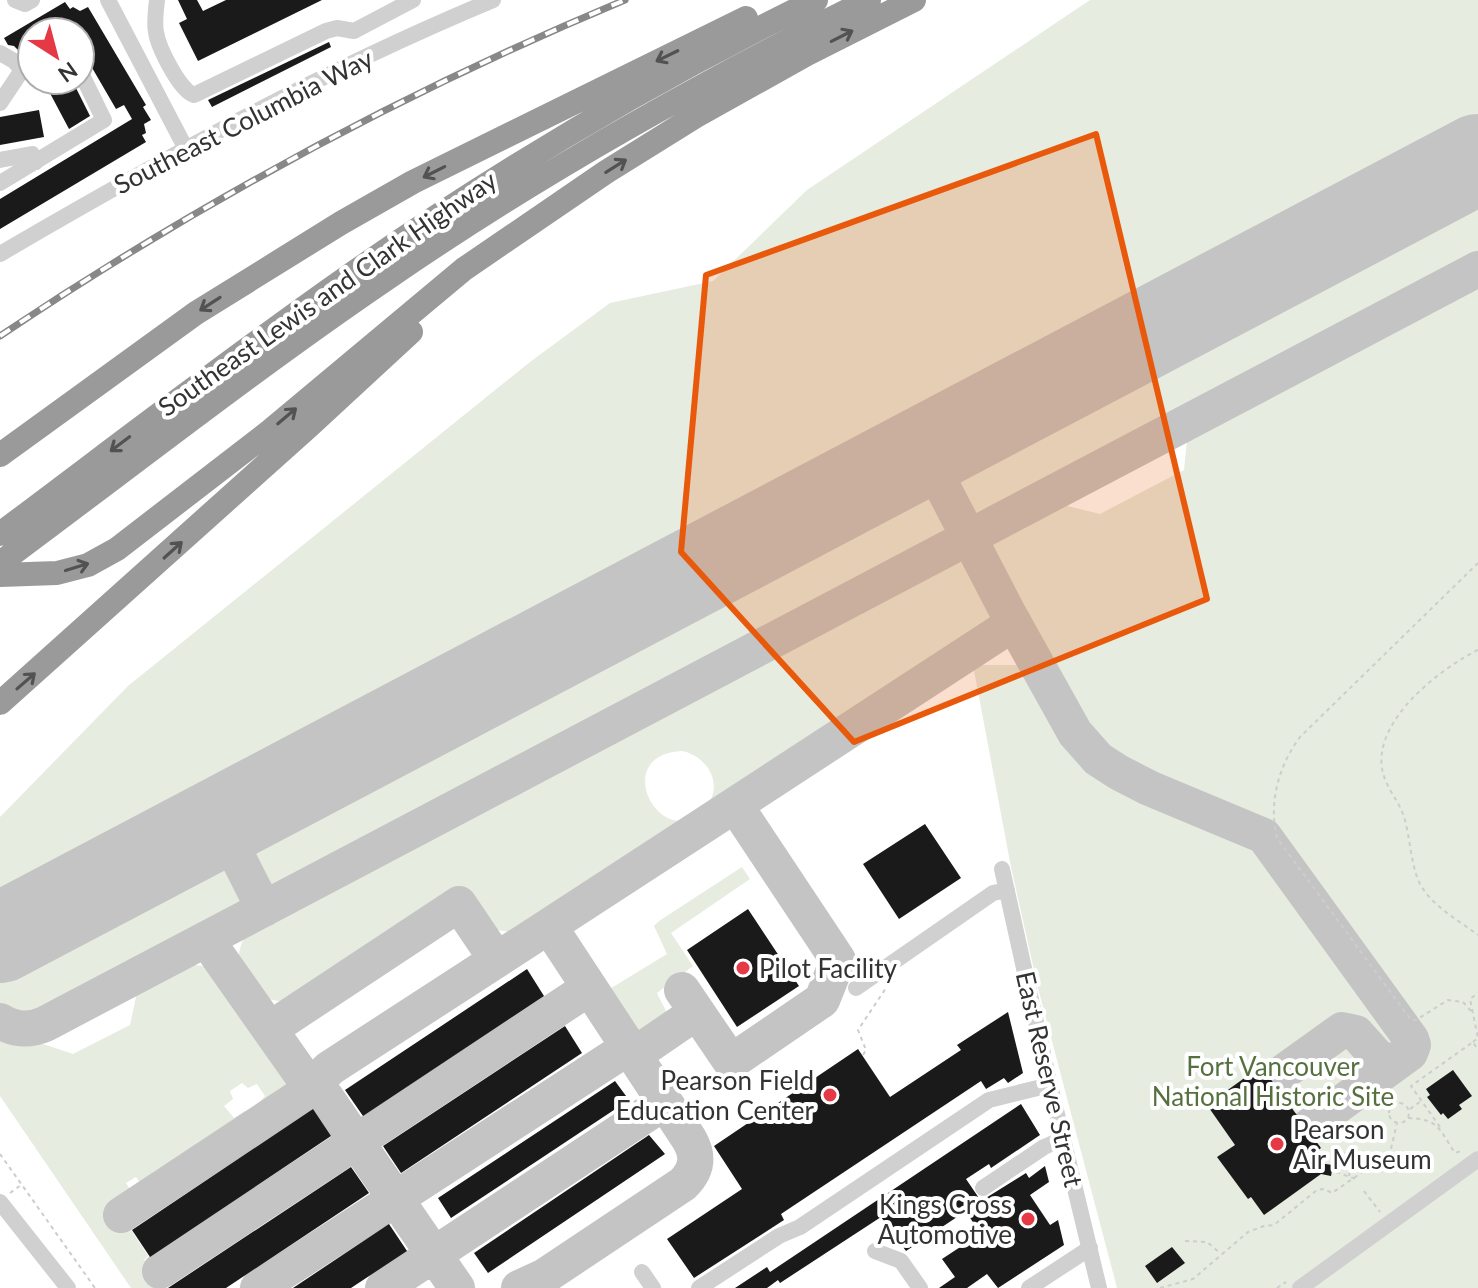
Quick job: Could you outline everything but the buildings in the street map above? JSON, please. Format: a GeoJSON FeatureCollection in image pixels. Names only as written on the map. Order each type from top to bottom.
{"type":"FeatureCollection","features":[{"type":"Feature","properties":{"kind":"highway"},"geometry":{"type":"LineString","coordinates":[[0,466],[10,449],[196,313],[341,223],[413,182],[533,122],[693,43],[789,0]]}},
{"type":"Feature","properties":{"kind":"highway","name":"Southeast Lewis and Clark Highway"},"geometry":{"type":"LineString","coordinates":[[0,563],[44,516],[288,319],[419,229],[552,144],[644,90],[816,0]]}},
{"type":"Feature","properties":{"kind":"highway","name":"Southeast Lewis and Clark Highway"},"geometry":{"type":"LineString","coordinates":[[0,534],[44,516],[465,226],[662,107],[869,0]]}},
{"type":"Feature","properties":{"kind":"highway"},"geometry":{"type":"LineString","coordinates":[[0,575],[57,573],[88,565],[117,549],[270,431],[430,295],[552,209],[696,116],[807,54],[914,0]]}},
{"type":"Feature","properties":{"kind":"highway"},"geometry":{"type":"LineString","coordinates":[[0,703],[297,438],[470,277],[552,209]]}},
{"type":"Feature","properties":{"kind":"street"},"geometry":{"type":"LineString","coordinates":[[15,0],[25,4],[32,0]]}},
{"type":"Feature","properties":{"kind":"street"},"geometry":{"type":"LineString","coordinates":[[108,0],[186,149]]}},
{"type":"Feature","properties":{"kind":"street"},"geometry":{"type":"LineString","coordinates":[[157,0],[155,27],[160,44],[184,90],[194,95],[202,94],[326,31],[337,28],[354,31],[413,0]]}},
{"type":"Feature","properties":{"kind":"street","name":"Southeast Columbia Way"},"geometry":{"type":"LineString","coordinates":[[0,254],[99,195],[330,74],[493,0]]}},
{"type":"Feature","properties":{"kind":"street"},"geometry":{"type":"LineString","coordinates":[[0,103],[16,82]]}},
{"type":"Feature","properties":{"kind":"street"},"geometry":{"type":"LineString","coordinates":[[0,183],[104,120],[92,96]]}},
{"type":"Feature","properties":{"kind":"street"},"geometry":{"type":"LineString","coordinates":[[0,160],[32,154],[36,162]]}},
{"type":"Feature","properties":{"kind":"street","name":"East Reserve Street"},"geometry":{"type":"LineString","coordinates":[[1002,869],[1099,1288]]}},
{"type":"Feature","properties":{"kind":"street"},"geometry":{"type":"LineString","coordinates":[[856,988],[993,893],[1007,890]]}},
{"type":"Feature","properties":{"kind":"street"},"geometry":{"type":"LineString","coordinates":[[699,1288],[779,1236],[800,1227],[989,1100],[1050,1085]]}},
{"type":"Feature","properties":{"kind":"street"},"geometry":{"type":"LineString","coordinates":[[983,1188],[1044,1147],[1063,1139]]}},
{"type":"Feature","properties":{"kind":"street"},"geometry":{"type":"LineString","coordinates":[[1300,1288],[1474,1162]]}},
{"type":"Feature","properties":{"kind":"street"},"geometry":{"type":"LineString","coordinates":[[0,1202],[6,1222],[68,1288]]}},
{"type":"Feature","properties":{"kind":"street"},"geometry":{"type":"LineString","coordinates":[[1029,1288],[1090,1248]]}},
{"type":"Feature","properties":{"kind":"street"},"geometry":{"type":"LineString","coordinates":[[875,1251],[901,1261],[920,1288]]}},
{"type":"Feature","properties":{"kind":"street"},"geometry":{"type":"LineString","coordinates":[[642,1272],[653,1288]]}},
{"type":"Feature","properties":{"kind":"path"},"geometry":{"type":"LineString","coordinates":[[1471,1011],[1463,1002],[1448,1000],[1411,1020],[1277,838],[1274,813],[1283,766],[1301,736],[1478,563]]}},
{"type":"Feature","properties":{"kind":"path"},"geometry":{"type":"LineString","coordinates":[[1478,650],[1442,673],[1401,711],[1391,725],[1382,752],[1382,771],[1402,812],[1417,876],[1424,890],[1478,935]]}},
{"type":"Feature","properties":{"kind":"path"},"geometry":{"type":"LineString","coordinates":[[863,1055],[866,1050],[858,1030],[890,982],[899,975],[891,963]]}},
{"type":"Feature","properties":{"kind":"path"},"geometry":{"type":"LineString","coordinates":[[1474,1162],[1461,1151],[1455,1153],[1411,1086],[1478,1038],[1470,999],[1478,993]]}},
{"type":"Feature","properties":{"kind":"path"},"geometry":{"type":"LineString","coordinates":[[1473,1042],[1478,1050]]}},
{"type":"Feature","properties":{"kind":"path"},"geometry":{"type":"LineString","coordinates":[[1408,1118],[1409,1109],[1421,1101]]}},
{"type":"Feature","properties":{"kind":"path"},"geometry":{"type":"LineString","coordinates":[[1397,1123],[1390,1119],[1391,1106],[1403,1103],[1409,1109]]}},
{"type":"Feature","properties":{"kind":"path"},"geometry":{"type":"LineString","coordinates":[[1397,1123],[1408,1118],[1427,1119],[1440,1127]]}},
{"type":"Feature","properties":{"kind":"path"},"geometry":{"type":"LineString","coordinates":[[1160,1288],[1193,1279],[1248,1232],[1274,1225],[1317,1190],[1332,1193],[1356,1178],[1390,1153],[1397,1123]]}},
{"type":"Feature","properties":{"kind":"path"},"geometry":{"type":"LineString","coordinates":[[1349,1176],[1352,1157],[1344,1152],[1339,1153],[1333,1171],[1349,1176],[1356,1178]]}},
{"type":"Feature","properties":{"kind":"path"},"geometry":{"type":"LineString","coordinates":[[0,1154],[95,1288]]}},
{"type":"Feature","properties":{"kind":"path"},"geometry":{"type":"LineString","coordinates":[[1364,1191],[1381,1213]]}},
{"type":"Feature","properties":{"kind":"path"},"geometry":{"type":"LineString","coordinates":[[1185,1241],[1207,1242],[1221,1254]]}},
{"type":"Feature","properties":{"kind":"highlighted area"},"geometry":{"type":"Polygon","coordinates":[[[1096,134],[1207,599],[854,742],[681,552],[706,275],[1096,134]]]}},
{"type":"Feature","properties":{"kind":"green space"},"geometry":{"type":"Polygon","coordinates":[[[1090,0],[1478,0],[1478,139],[0,917],[0,817],[128,686],[530,362],[610,303],[713,281],[807,190],[1090,0]]]}},
{"type":"Feature","properties":{"kind":"green space"},"geometry":{"type":"Polygon","coordinates":[[[1478,179],[1478,259],[1001,511],[972,514],[958,500],[958,475],[967,449],[1478,179]]]}},
{"type":"Feature","properties":{"kind":"green space","name":"Fort Vancouver National Historic Site"},"geometry":{"type":"Polygon","coordinates":[[[1478,279],[1478,1288],[1117,1288],[1038,988],[1011,867],[973,665],[1051,665],[987,541],[1055,503],[1100,514],[1184,470],[1187,440],[1196,428],[1478,279]]]}},
{"type":"Feature","properties":{"kind":"green space"},"geometry":{"type":"Polygon","coordinates":[[[902,484],[915,487],[936,500],[946,518],[945,528],[928,549],[300,880],[270,891],[250,863],[239,833],[902,484]]]}},
{"type":"Feature","properties":{"kind":"green space"},"geometry":{"type":"Polygon","coordinates":[[[964,556],[986,586],[998,621],[990,629],[530,925],[516,930],[496,929],[482,918],[462,889],[295,999],[278,1001],[264,997],[244,977],[239,963],[240,949],[246,935],[259,923],[953,557],[964,556]],[[682,751],[660,756],[648,768],[645,783],[649,799],[659,812],[672,820],[688,819],[705,808],[714,791],[711,773],[691,754],[682,751]]]}},
{"type":"Feature","properties":{"kind":"green space"},"geometry":{"type":"Polygon","coordinates":[[[216,845],[235,870],[246,902],[242,908],[38,1018],[18,1020],[0,1010],[0,967],[6,955],[216,845]]]}},
{"type":"Feature","properties":{"kind":"green space"},"geometry":{"type":"Polygon","coordinates":[[[742,867],[750,879],[671,933],[693,966],[657,993],[668,1017],[663,1024],[648,1035],[635,1032],[608,990],[667,954],[654,926],[659,921],[742,867]]]}},
{"type":"Feature","properties":{"kind":"green space"},"geometry":{"type":"Polygon","coordinates":[[[184,964],[204,966],[215,973],[292,1083],[293,1091],[264,1111],[257,1105],[265,1096],[257,1084],[248,1088],[242,1083],[230,1091],[233,1099],[224,1106],[234,1118],[245,1111],[250,1120],[246,1126],[189,1163],[180,1154],[172,1161],[177,1168],[167,1177],[159,1168],[151,1174],[156,1185],[145,1190],[136,1177],[126,1183],[135,1197],[118,1211],[124,1220],[132,1218],[137,1226],[131,1230],[148,1256],[144,1260],[165,1288],[131,1288],[0,1096],[0,1033],[73,1054],[130,1025],[138,988],[184,964]]]}},
{"type":"Feature","properties":{"kind":"taxiway"},"geometry":{"type":"LineString","coordinates":[[0,1021],[22,1028],[45,1024],[1478,269]]}},
{"type":"Feature","properties":{"kind":"taxiway"},"geometry":{"type":"LineString","coordinates":[[924,451],[1075,733],[1098,759],[1118,772],[1264,836],[1411,1039],[1413,1045],[1410,1053],[1307,1128]]}},
{"type":"Feature","properties":{"kind":"taxiway"},"geometry":{"type":"LineString","coordinates":[[549,926],[1014,623]]}},
{"type":"Feature","properties":{"kind":"taxiway"},"geometry":{"type":"LineString","coordinates":[[682,990],[731,1062],[822,1000],[838,960],[735,805]]}},
{"type":"Feature","properties":{"kind":"taxiway"},"geometry":{"type":"LineString","coordinates":[[234,815],[228,822],[226,834],[264,909]]}},
{"type":"Feature","properties":{"kind":"taxiway"},"geometry":{"type":"LineString","coordinates":[[270,1029],[459,904],[496,959]]}},
{"type":"Feature","properties":{"kind":"taxiway"},"geometry":{"type":"LineString","coordinates":[[121,1215],[298,1098],[330,1068],[549,926],[689,1139],[695,1163],[683,1184],[545,1276],[519,1288]]}},
{"type":"Feature","properties":{"kind":"taxiway"},"geometry":{"type":"LineString","coordinates":[[206,939],[301,1074],[325,1096],[457,1288]]}},
{"type":"Feature","properties":{"kind":"taxiway"},"geometry":{"type":"LineString","coordinates":[[160,1271],[589,988]]}},
{"type":"Feature","properties":{"kind":"taxiway"},"geometry":{"type":"LineString","coordinates":[[634,1055],[697,1012]]}},
{"type":"Feature","properties":{"kind":"taxiway"},"geometry":{"type":"LineString","coordinates":[[1271,1081],[1342,1030],[1356,1033],[1381,1061],[1400,1060]]}},
{"type":"Feature","properties":{"kind":"taxiway"},"geometry":{"type":"LineString","coordinates":[[258,1288],[629,1047]]}},
{"type":"Feature","properties":{"kind":"taxiway"},"geometry":{"type":"LineString","coordinates":[[383,1288],[665,1102]]}},
{"type":"Feature","properties":{"kind":"runway"},"geometry":{"type":"LineString","coordinates":[[0,938],[1478,159]]}},
{"type":"Feature","properties":{"kind":"railway"},"geometry":{"type":"LineString","coordinates":[[0,336],[150,241],[304,153],[463,72],[625,0]]}},
{"type":"Feature","properties":{"kind":"place","name":"Pilot Facility"},"geometry":{"type":"Point","coordinates":[743,968]}},
{"type":"Feature","properties":{"kind":"place","name":"Pearson Field Education Center"},"geometry":{"type":"Point","coordinates":[830,1095]}},
{"type":"Feature","properties":{"kind":"place","name":"Pearson Air Museum"},"geometry":{"type":"Point","coordinates":[1277,1144]}},
{"type":"Feature","properties":{"kind":"place","name":"Kings Cross Automotive"},"geometry":{"type":"Point","coordinates":[1028,1219]}}]}
